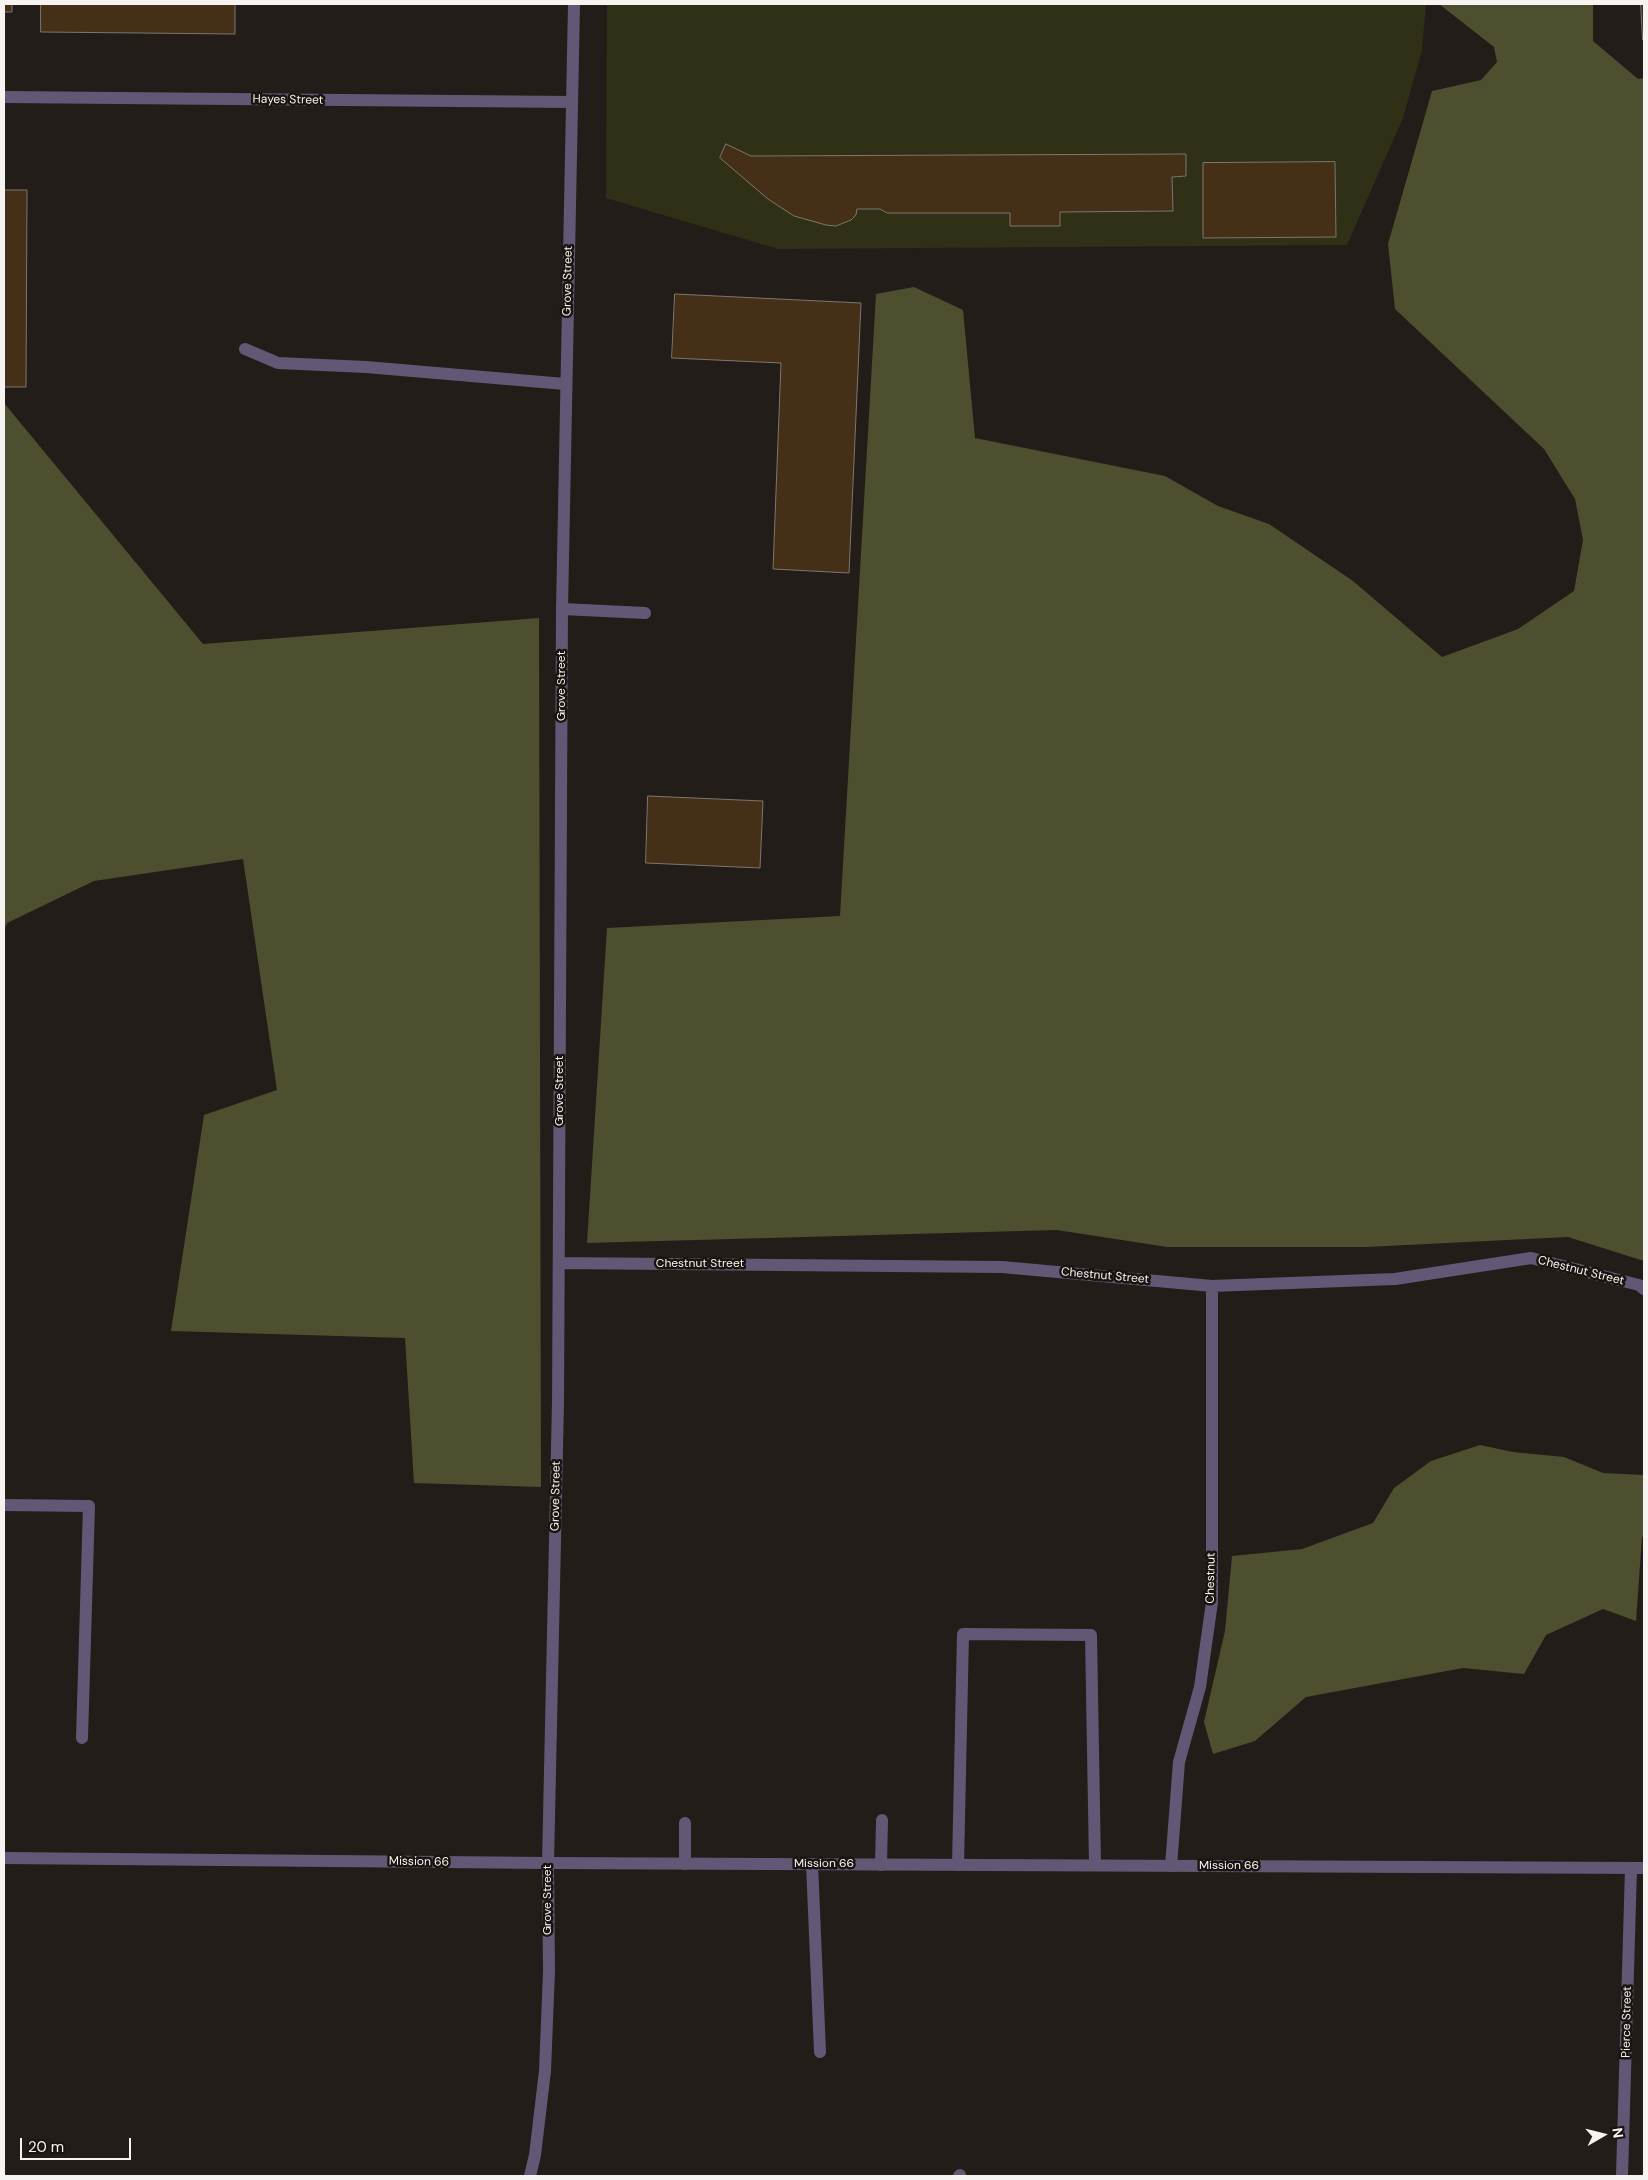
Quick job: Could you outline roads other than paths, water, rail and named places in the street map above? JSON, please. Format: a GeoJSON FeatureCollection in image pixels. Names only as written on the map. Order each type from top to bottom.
{"type":"FeatureCollection","features":[{"type":"Feature","properties":{"kind":"street","name":"Grove Street"},"geometry":{"type":"LineString","coordinates":[[530,2176],[544,2071],[549,1971],[548,1863],[558,1402],[562,609],[574,4]]}},
{"type":"Feature","properties":{"kind":"street","name":"Hayes Street"},"geometry":{"type":"LineString","coordinates":[[4,97],[572,102]]}},
{"type":"Feature","properties":{"kind":"street"},"geometry":{"type":"LineString","coordinates":[[245,349],[278,363],[366,367],[565,384]]}},
{"type":"Feature","properties":{"kind":"street"},"geometry":{"type":"LineString","coordinates":[[562,609],[645,613]]}},
{"type":"Feature","properties":{"kind":"street","name":"Chestnut Street"},"geometry":{"type":"LineString","coordinates":[[559,1263],[1002,1267],[1212,1286],[1395,1279],[1531,1258],[1639,1285],[1644,1289]]}},
{"type":"Feature","properties":{"kind":"street","name":"Chestnut"},"geometry":{"type":"LineString","coordinates":[[1172,1866],[1179,1762],[1200,1687],[1212,1602],[1212,1286]]}},
{"type":"Feature","properties":{"kind":"street"},"geometry":{"type":"LineString","coordinates":[[4,1505],[89,1506],[82,1738]]}},
{"type":"Feature","properties":{"kind":"street"},"geometry":{"type":"LineString","coordinates":[[958,1865],[963,1634],[1091,1635],[1095,1865]]}},
{"type":"Feature","properties":{"kind":"street"},"geometry":{"type":"LineString","coordinates":[[881,1865],[882,1820]]}},
{"type":"Feature","properties":{"kind":"street"},"geometry":{"type":"LineString","coordinates":[[685,1823],[685,1864]]}},
{"type":"Feature","properties":{"kind":"street","name":"Mission 66"},"geometry":{"type":"LineString","coordinates":[[4,1858],[685,1864],[1644,1868]]}},
{"type":"Feature","properties":{"kind":"street"},"geometry":{"type":"LineString","coordinates":[[812,1864],[820,2052]]}},
{"type":"Feature","properties":{"kind":"street","name":"Pierce Street"},"geometry":{"type":"LineString","coordinates":[[1622,2176],[1631,1868]]}}]}
